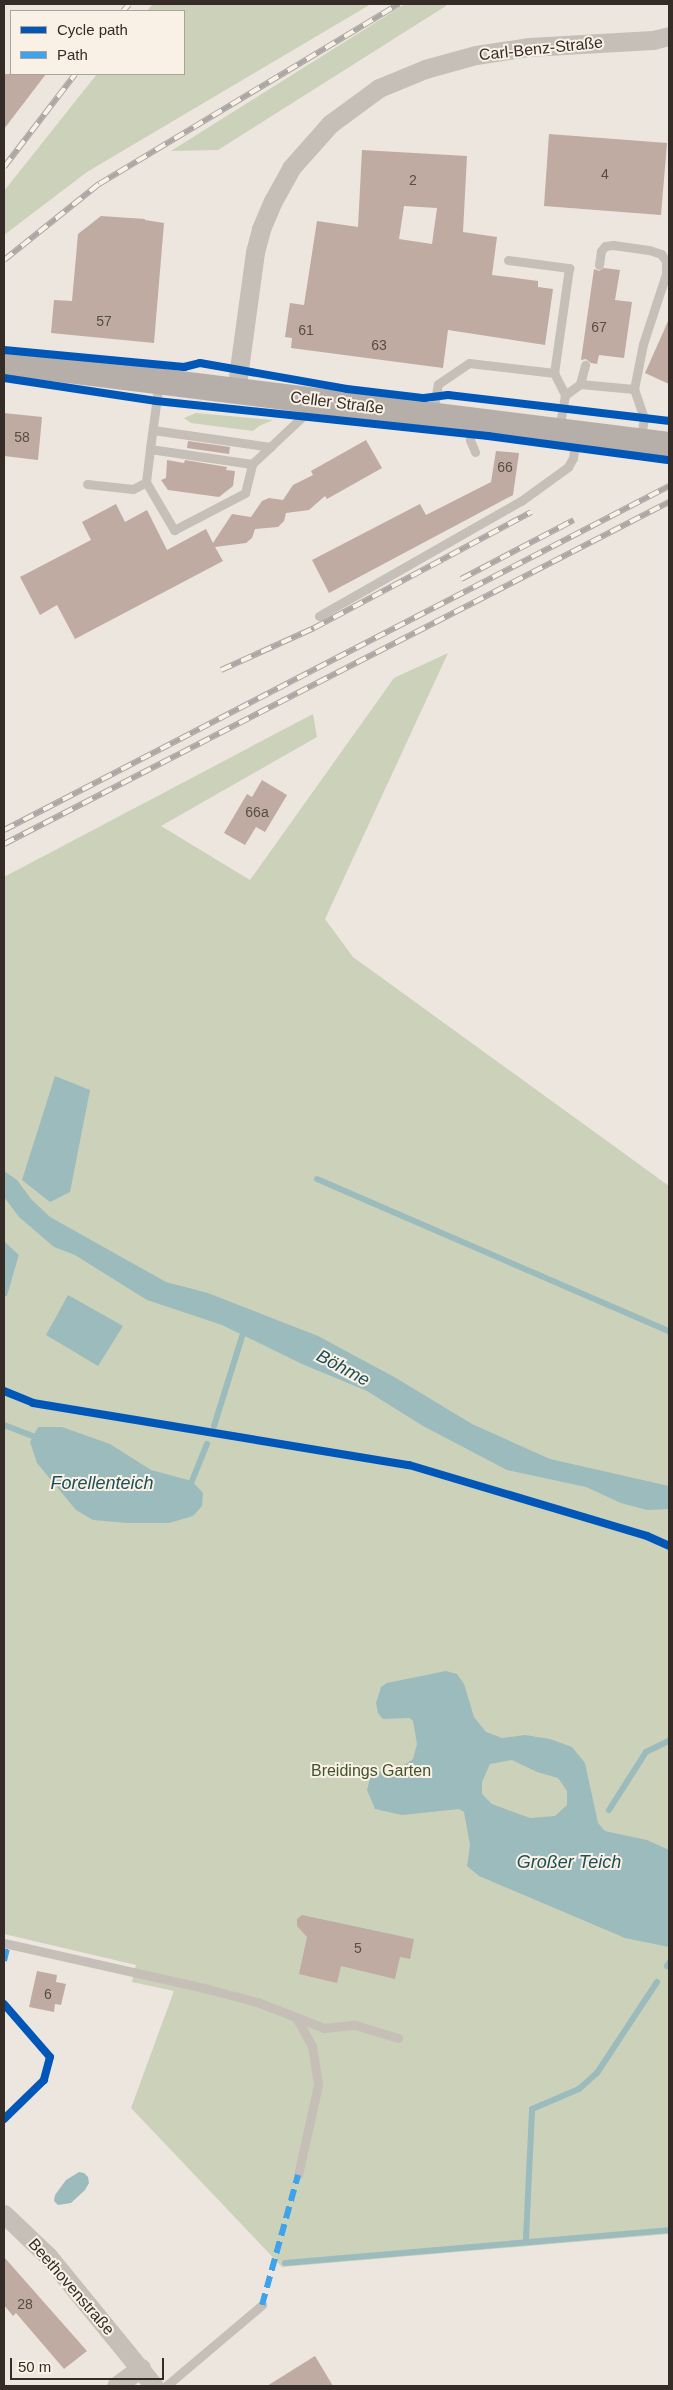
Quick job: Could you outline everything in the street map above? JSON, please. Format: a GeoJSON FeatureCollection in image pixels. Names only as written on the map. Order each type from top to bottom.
{"type":"FeatureCollection","features":[{"type":"Feature","properties":{"kind":"main road","name":"Celler Straße"},"geometry":{"type":"LineString","coordinates":[[4,362],[669,445]]}},
{"type":"Feature","properties":{"kind":"street","name":"Carl-Benz-Straße"},"geometry":{"type":"LineString","coordinates":[[236,391],[255,252],[261,229],[273,201],[291,168],[330,124],[379,88],[425,68],[467,57],[529,48],[653,40],[669,36]]}},
{"type":"Feature","properties":{"kind":"street","name":"Beethovenstraße"},"geometry":{"type":"LineString","coordinates":[[4,2214],[48,2256],[154,2386]]}},
{"type":"Feature","properties":{"kind":"street"},"geometry":{"type":"LineString","coordinates":[[116,2386],[141,2368]]}},
{"type":"Feature","properties":{"kind":"lane"},"geometry":{"type":"LineString","coordinates":[[599,265],[601,251],[605,246],[613,244],[661,254],[666,262],[666,274],[642,344],[634,389],[644,418],[641,441]]}},
{"type":"Feature","properties":{"kind":"lane"},"geometry":{"type":"LineString","coordinates":[[319,616],[521,501],[568,467],[573,458],[568,432],[565,395],[554,373],[569,268],[508,260]]}},
{"type":"Feature","properties":{"kind":"lane"},"geometry":{"type":"LineString","coordinates":[[433,415],[438,384],[469,363],[554,373]]}},
{"type":"Feature","properties":{"kind":"lane"},"geometry":{"type":"LineString","coordinates":[[565,395],[580,384],[585,365]]}},
{"type":"Feature","properties":{"kind":"lane"},"geometry":{"type":"LineString","coordinates":[[159,381],[146,482],[174,530],[246,493],[252,464],[319,401]]}},
{"type":"Feature","properties":{"kind":"lane"},"geometry":{"type":"LineString","coordinates":[[580,384],[634,389]]}},
{"type":"Feature","properties":{"kind":"lane"},"geometry":{"type":"LineString","coordinates":[[472,420],[470,440],[475,452]]}},
{"type":"Feature","properties":{"kind":"lane"},"geometry":{"type":"LineString","coordinates":[[153,430],[271,447]]}},
{"type":"Feature","properties":{"kind":"lane"},"geometry":{"type":"LineString","coordinates":[[150,448],[252,464]]}},
{"type":"Feature","properties":{"kind":"lane"},"geometry":{"type":"LineString","coordinates":[[87,484],[133,489],[146,482]]}},
{"type":"Feature","properties":{"kind":"lane"},"geometry":{"type":"LineString","coordinates":[[6,1943],[257,2002],[324,2028],[355,2025],[398,2038]]}},
{"type":"Feature","properties":{"kind":"lane"},"geometry":{"type":"LineString","coordinates":[[297,2019],[312,2046],[318,2085],[298,2174]]}},
{"type":"Feature","properties":{"kind":"lane"},"geometry":{"type":"LineString","coordinates":[[166,2386],[262,2305]]}},
{"type":"Feature","properties":{"kind":"green space"},"geometry":{"type":"Polygon","coordinates":[[[153,4],[371,4],[87,172],[4,235],[4,191],[96,75],[185,75],[185,10],[148,10],[153,4]]]}},
{"type":"Feature","properties":{"kind":"green space"},"geometry":{"type":"Polygon","coordinates":[[[405,4],[449,4],[218,150],[171,151],[405,4]]]}},
{"type":"Feature","properties":{"kind":"green space"},"geometry":{"type":"Polygon","coordinates":[[[196,413],[273,420],[253,431],[191,423],[184,418],[196,413]]]}},
{"type":"Feature","properties":{"kind":"green space","name":"Breidings Garten"},"geometry":{"type":"Polygon","coordinates":[[[448,653],[325,919],[353,957],[669,1186],[669,2234],[282,2267],[131,2108],[174,1991],[132,1982],[136,1965],[4,1934],[4,1296],[7,1296],[19,1255],[4,1241],[4,877],[313,714],[317,737],[161,826],[250,880],[394,678],[448,653]]]}},
{"type":"Feature","properties":{"kind":"water"},"geometry":{"type":"Polygon","coordinates":[[[55,1076],[90,1090],[70,1192],[50,1202],[22,1180],[55,1076]]]}},
{"type":"Feature","properties":{"kind":"water","name":"Böhme"},"geometry":{"type":"Polygon","coordinates":[[[4,1171],[17,1180],[31,1199],[50,1217],[166,1282],[208,1293],[318,1336],[396,1378],[472,1424],[550,1459],[669,1486],[669,1509],[647,1510],[621,1503],[586,1487],[507,1470],[423,1426],[367,1391],[302,1364],[222,1325],[147,1300],[75,1255],[54,1247],[19,1217],[4,1197],[4,1171]]]}},
{"type":"Feature","properties":{"kind":"water"},"geometry":{"type":"Polygon","coordinates":[[[4,1241],[19,1255],[7,1296],[4,1296],[4,1241]]]}},
{"type":"Feature","properties":{"kind":"water"},"geometry":{"type":"Polygon","coordinates":[[[68,1295],[123,1326],[98,1366],[46,1335],[68,1295]]]}},
{"type":"Feature","properties":{"kind":"water","name":"Forellenteich"},"geometry":{"type":"Polygon","coordinates":[[[38,1427],[62,1427],[110,1444],[151,1470],[192,1481],[203,1493],[202,1506],[193,1516],[169,1523],[127,1523],[93,1520],[76,1510],[37,1463],[30,1442],[38,1427]]]}},
{"type":"Feature","properties":{"kind":"water","name":"Großer Teich"},"geometry":{"type":"Polygon","coordinates":[[[446,1671],[457,1674],[464,1684],[474,1717],[486,1732],[502,1738],[525,1735],[550,1739],[572,1747],[585,1763],[598,1823],[605,1831],[647,1840],[669,1850],[669,1947],[625,1938],[479,1876],[467,1866],[470,1845],[464,1812],[459,1809],[402,1815],[375,1809],[367,1790],[371,1774],[406,1764],[413,1759],[417,1744],[413,1721],[410,1718],[383,1719],[378,1713],[376,1703],[381,1687],[387,1683],[446,1671]],[[512,1760],[490,1764],[482,1782],[482,1794],[492,1804],[530,1818],[555,1816],[567,1805],[567,1791],[558,1778],[537,1772],[512,1760]]]}},
{"type":"Feature","properties":{"kind":"water"},"geometry":{"type":"Polygon","coordinates":[[[79,2172],[84,2173],[88,2177],[89,2183],[85,2190],[71,2203],[58,2205],[54,2201],[55,2195],[66,2180],[79,2172]]]}},
{"type":"Feature","properties":{"kind":"building"},"geometry":{"type":"Polygon","coordinates":[[[4,74],[45,75],[4,129],[4,74]]]}},
{"type":"Feature","properties":{"kind":"building"},"geometry":{"type":"Polygon","coordinates":[[[549,134],[667,143],[661,215],[544,206],[549,134]]]}},
{"type":"Feature","properties":{"kind":"building"},"geometry":{"type":"Polygon","coordinates":[[[362,150],[467,156],[463,232],[497,237],[492,275],[538,281],[538,287],[553,289],[545,345],[448,330],[443,368],[291,348],[292,338],[285,337],[290,303],[304,305],[317,221],[358,227],[362,150]],[[404,206],[399,239],[432,244],[437,208],[404,206]]]}},
{"type":"Feature","properties":{"kind":"building"},"geometry":{"type":"Polygon","coordinates":[[[101,216],[145,219],[164,223],[154,343],[51,333],[54,300],[72,301],[78,234],[101,216]]]}},
{"type":"Feature","properties":{"kind":"building"},"geometry":{"type":"Polygon","coordinates":[[[604,268],[620,270],[615,300],[632,302],[624,358],[599,355],[597,364],[591,363],[586,359],[581,360],[594,269],[599,271],[604,268]]]}},
{"type":"Feature","properties":{"kind":"building"},"geometry":{"type":"Polygon","coordinates":[[[669,319],[669,384],[645,373],[669,319]]]}},
{"type":"Feature","properties":{"kind":"building"},"geometry":{"type":"Polygon","coordinates":[[[4,413],[42,417],[38,460],[4,456],[4,413]]]}},
{"type":"Feature","properties":{"kind":"building"},"geometry":{"type":"Polygon","coordinates":[[[366,440],[382,468],[327,499],[325,496],[309,510],[286,513],[284,521],[278,527],[255,529],[252,538],[246,543],[215,547],[223,561],[75,639],[57,605],[40,615],[20,577],[91,540],[82,522],[116,504],[125,522],[147,510],[167,550],[206,529],[213,543],[232,514],[251,517],[262,501],[269,498],[283,500],[293,485],[313,475],[311,471],[366,440]]]}},
{"type":"Feature","properties":{"kind":"building"},"geometry":{"type":"Polygon","coordinates":[[[188,441],[230,447],[229,454],[187,448],[188,441]]]}},
{"type":"Feature","properties":{"kind":"building"},"geometry":{"type":"Polygon","coordinates":[[[496,451],[519,453],[513,495],[329,593],[312,560],[420,504],[426,515],[491,482],[496,451]]]}},
{"type":"Feature","properties":{"kind":"building"},"geometry":{"type":"Polygon","coordinates":[[[167,460],[184,463],[185,460],[227,467],[226,470],[235,471],[233,486],[219,497],[168,490],[161,480],[166,478],[167,460]]]}},
{"type":"Feature","properties":{"kind":"building"},"geometry":{"type":"Polygon","coordinates":[[[262,780],[287,795],[265,832],[256,827],[245,845],[224,833],[247,794],[252,797],[262,780]]]}},
{"type":"Feature","properties":{"kind":"building"},"geometry":{"type":"Polygon","coordinates":[[[302,1915],[414,1939],[410,1959],[400,1957],[395,1979],[341,1966],[337,1983],[299,1974],[307,1937],[297,1926],[297,1919],[302,1915]]]}},
{"type":"Feature","properties":{"kind":"building"},"geometry":{"type":"Polygon","coordinates":[[[37,1971],[57,1975],[56,1982],[66,1984],[61,2005],[55,2004],[54,2012],[29,2007],[37,1971]]]}},
{"type":"Feature","properties":{"kind":"building"},"geometry":{"type":"Polygon","coordinates":[[[4,2257],[87,2351],[64,2369],[16,2313],[13,2316],[4,2305],[4,2257]]]}},
{"type":"Feature","properties":{"kind":"building"},"geometry":{"type":"Polygon","coordinates":[[[315,2356],[333,2386],[267,2386],[315,2356]]]}},
{"type":"Feature","properties":{"kind":"waterway"},"geometry":{"type":"LineString","coordinates":[[317,1179],[669,1331]]}},
{"type":"Feature","properties":{"kind":"waterway"},"geometry":{"type":"LineString","coordinates":[[214,1426],[244,1330]]}},
{"type":"Feature","properties":{"kind":"waterway"},"geometry":{"type":"LineString","coordinates":[[4,1425],[33,1436]]}},
{"type":"Feature","properties":{"kind":"waterway"},"geometry":{"type":"LineString","coordinates":[[192,1481],[207,1444]]}},
{"type":"Feature","properties":{"kind":"waterway"},"geometry":{"type":"LineString","coordinates":[[609,1810],[646,1752],[669,1741]]}},
{"type":"Feature","properties":{"kind":"waterway"},"geometry":{"type":"LineString","coordinates":[[526,2238],[532,2109],[579,2089],[597,2073],[657,1982]]}},
{"type":"Feature","properties":{"kind":"waterway"},"geometry":{"type":"LineString","coordinates":[[285,2263],[669,2230]]}},
{"type":"Feature","properties":{"kind":"railway"},"geometry":{"type":"LineString","coordinates":[[124,10],[129,4]]}},
{"type":"Feature","properties":{"kind":"railway"},"geometry":{"type":"LineString","coordinates":[[4,260],[99,184],[399,4]]}},
{"type":"Feature","properties":{"kind":"railway"},"geometry":{"type":"LineString","coordinates":[[4,167],[74,75]]}},
{"type":"Feature","properties":{"kind":"railway"},"geometry":{"type":"LineString","coordinates":[[4,830],[669,486]]}},
{"type":"Feature","properties":{"kind":"railway"},"geometry":{"type":"LineString","coordinates":[[4,844],[669,502]]}},
{"type":"Feature","properties":{"kind":"railway"},"geometry":{"type":"LineString","coordinates":[[221,670],[314,628],[531,512]]}},
{"type":"Feature","properties":{"kind":"railway"},"geometry":{"type":"LineString","coordinates":[[461,579],[574,520]]}},
{"type":"Feature","properties":{"kind":"marked path"},"geometry":{"type":"LineString","coordinates":[[4,1961],[8,1944]]}},
{"type":"Feature","properties":{"kind":"marked path"},"geometry":{"type":"LineString","coordinates":[[262,2305],[298,2175]]}},
{"type":"Feature","properties":{"kind":"cycle path"},"geometry":{"type":"LineString","coordinates":[[4,350],[184,367],[200,363],[347,389],[424,398],[448,395],[669,421]]}},
{"type":"Feature","properties":{"kind":"cycle path"},"geometry":{"type":"LineString","coordinates":[[4,378],[156,401],[488,436],[669,460]]}},
{"type":"Feature","properties":{"kind":"cycle path"},"geometry":{"type":"LineString","coordinates":[[4,1391],[33,1403],[409,1465],[647,1536],[669,1546]]}},
{"type":"Feature","properties":{"kind":"cycle path"},"geometry":{"type":"LineString","coordinates":[[4,2004],[50,2057],[44,2080],[4,2119]]}}]}
